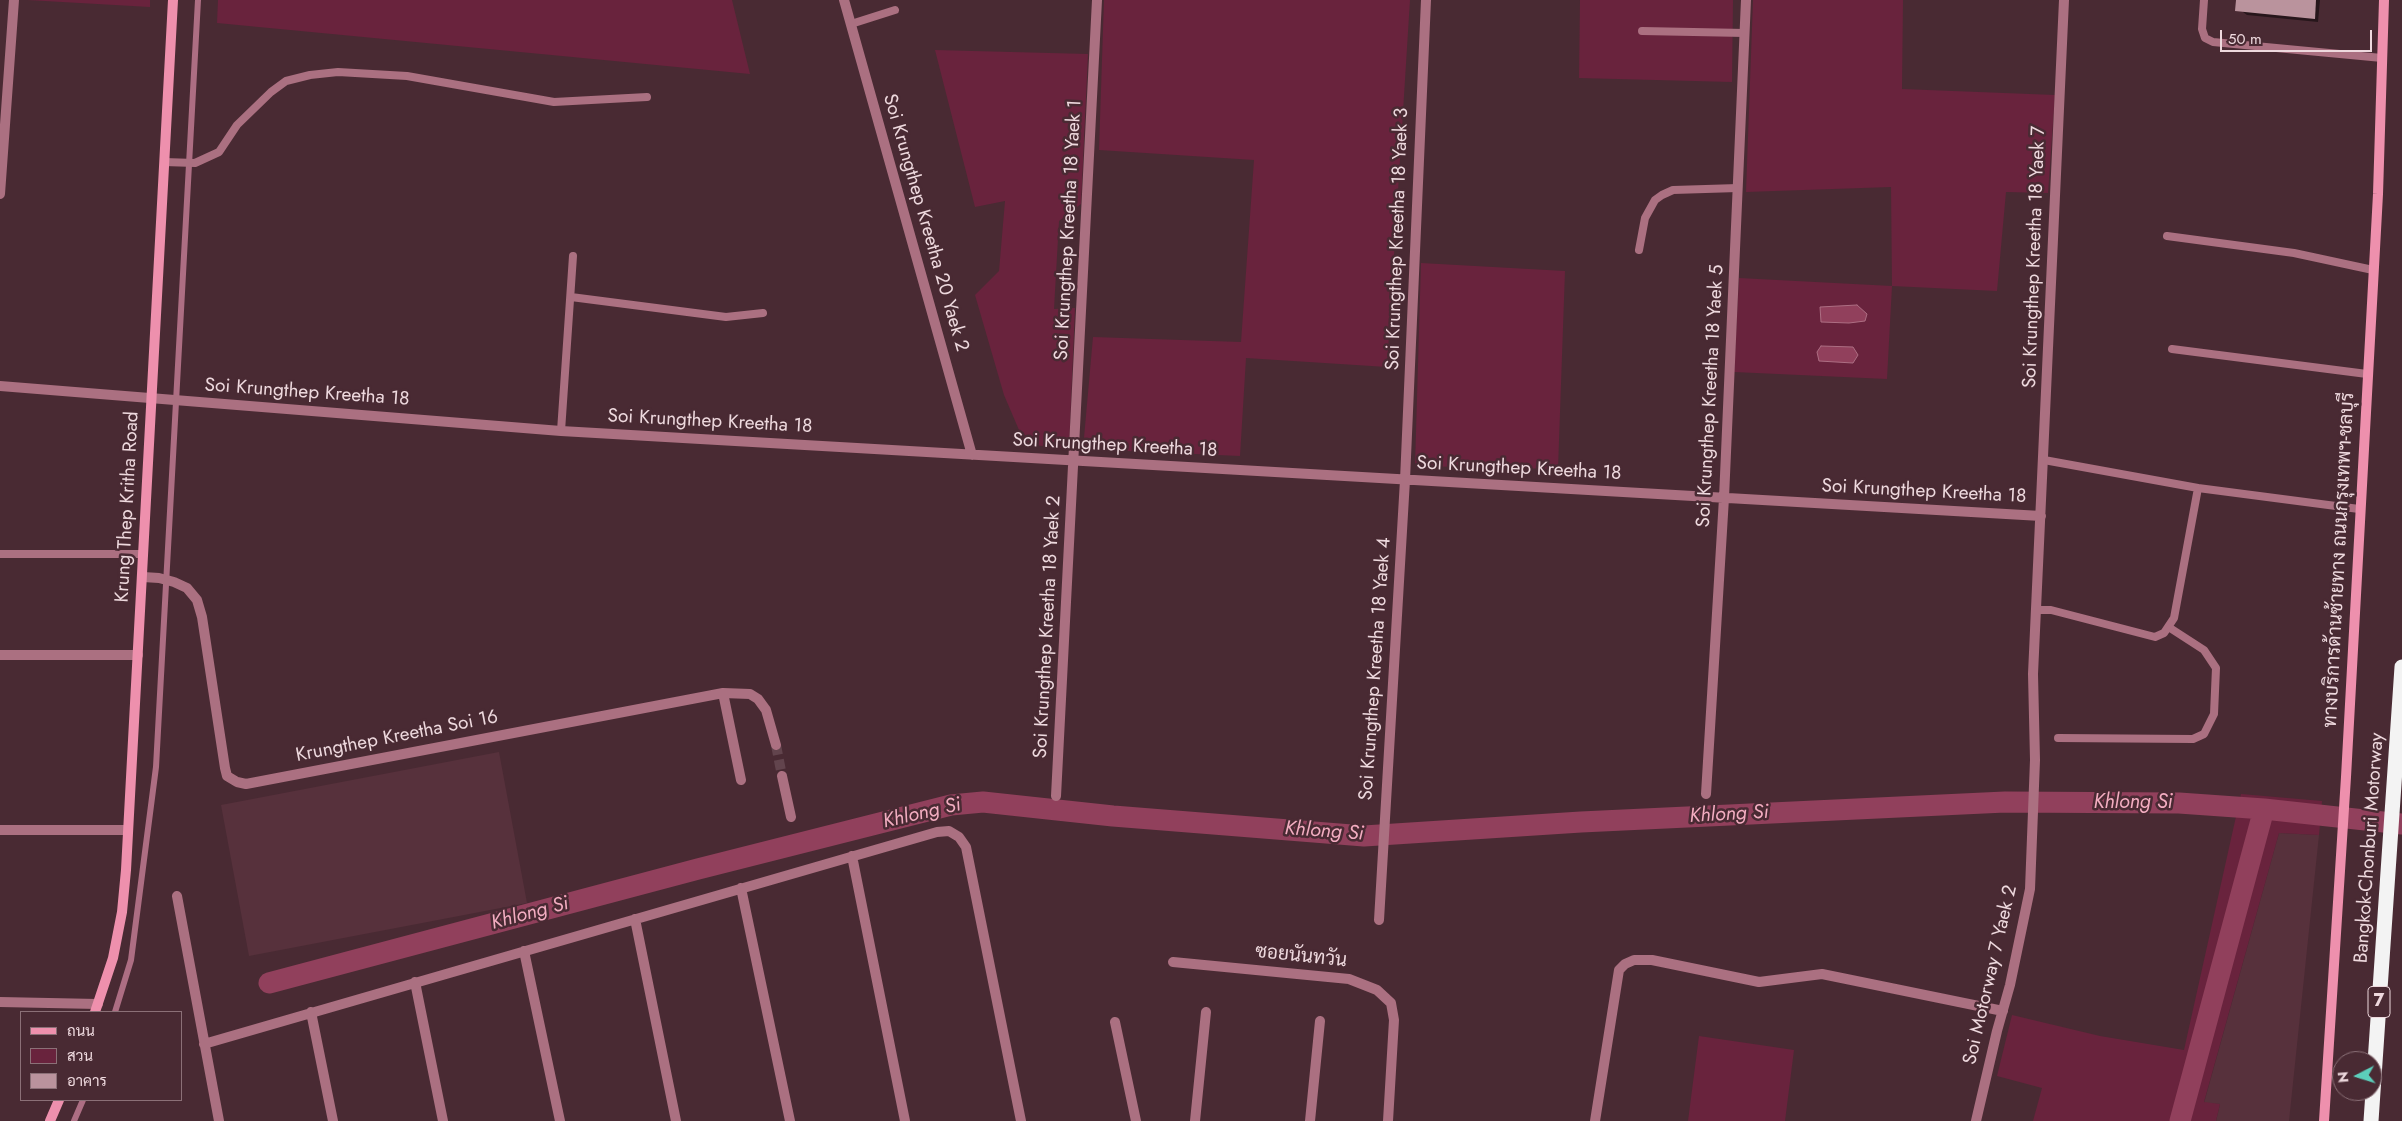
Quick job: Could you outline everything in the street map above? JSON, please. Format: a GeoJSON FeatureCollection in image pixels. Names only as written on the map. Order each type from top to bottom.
{"type":"FeatureCollection","features":[{"type":"Feature","properties":{"kind":"highway","name":"Bangkok-Chonburi Motorway"},"geometry":{"type":"LineString","coordinates":[[2371,1121],[2402,667]]}},
{"type":"Feature","properties":{"kind":"main road","name":"Krung Thep Kritha Road"},"geometry":{"type":"LineString","coordinates":[[96,1008],[113,958],[122,912],[143,577],[173,0]]}},
{"type":"Feature","properties":{"kind":"main road","name":"ทางบริการด้านซ้ายทาง ถนนกรุงเทพฯ-ชลบุรี"},"geometry":{"type":"LineString","coordinates":[[2324,1121],[2346,777],[2373,270],[2384,0]]}},
{"type":"Feature","properties":{"kind":"main road"},"geometry":{"type":"LineString","coordinates":[[50,1121],[59,1101]]}},
{"type":"Feature","properties":{"kind":"street"},"geometry":{"type":"LineString","coordinates":[[0,194],[14,0]]}},
{"type":"Feature","properties":{"kind":"street","name":"Soi Krungthep Kreetha 20 Yaek 2"},"geometry":{"type":"LineString","coordinates":[[844,0],[972,455]]}},
{"type":"Feature","properties":{"kind":"street","name":"Soi Krungthep Kreetha 18 Yaek 1"},"geometry":{"type":"LineString","coordinates":[[1075,461],[1097,0]]}},
{"type":"Feature","properties":{"kind":"street","name":"Soi Krungthep Kreetha 18 Yaek 3"},"geometry":{"type":"LineString","coordinates":[[1405,480],[1426,0]]}},
{"type":"Feature","properties":{"kind":"street","name":"Soi Krungthep Kreetha 18 Yaek 5"},"geometry":{"type":"LineString","coordinates":[[1706,794],[1724,498],[1746,0]]}},
{"type":"Feature","properties":{"kind":"street","name":"Soi Krungthep Kreetha 18 Yaek 7"},"geometry":{"type":"LineString","coordinates":[[2038,610],[2064,0]]}},
{"type":"Feature","properties":{"kind":"street","name":"Soi Krungthep Kreetha 18"},"geometry":{"type":"LineString","coordinates":[[0,386],[187,402],[298,408],[561,431],[2041,516]]}},
{"type":"Feature","properties":{"kind":"street","name":"Soi Krungthep Kreetha 18 Yaek 2"},"geometry":{"type":"LineString","coordinates":[[1056,796],[1075,461]]}},
{"type":"Feature","properties":{"kind":"street","name":"Soi Krungthep Kreetha 18 Yaek 4"},"geometry":{"type":"LineString","coordinates":[[1378,920],[1405,480]]}},
{"type":"Feature","properties":{"kind":"street","name":"Krungthep Kreetha Soi 16"},"geometry":{"type":"LineString","coordinates":[[143,577],[159,578],[174,582],[187,588],[196,600],[202,616],[227,776],[237,782],[246,784],[723,693]]}},
{"type":"Feature","properties":{"kind":"street","name":"Soi Motorway 7 Yaek 2"},"geometry":{"type":"LineString","coordinates":[[1976,1121],[2030,889],[2033,840],[2033,674],[2038,610]]}},
{"type":"Feature","properties":{"kind":"street"},"geometry":{"type":"LineString","coordinates":[[0,655],[138,655]]}},
{"type":"Feature","properties":{"kind":"street"},"geometry":{"type":"LineString","coordinates":[[741,780],[723,693],[750,694],[758,699],[766,710],[776,745]]}},
{"type":"Feature","properties":{"kind":"street"},"geometry":{"type":"LineString","coordinates":[[782,776],[791,817]]}},
{"type":"Feature","properties":{"kind":"street"},"geometry":{"type":"LineString","coordinates":[[0,830],[128,830]]}},
{"type":"Feature","properties":{"kind":"street"},"geometry":{"type":"LineString","coordinates":[[204,1044],[852,856],[937,832],[949,831],[959,837],[966,847],[1021,1121]]}},
{"type":"Feature","properties":{"kind":"street"},"geometry":{"type":"LineString","coordinates":[[852,856],[905,1121]]}},
{"type":"Feature","properties":{"kind":"street"},"geometry":{"type":"LineString","coordinates":[[741,888],[790,1121]]}},
{"type":"Feature","properties":{"kind":"street"},"geometry":{"type":"LineString","coordinates":[[177,896],[219,1121]]}},
{"type":"Feature","properties":{"kind":"street"},"geometry":{"type":"LineString","coordinates":[[635,919],[676,1121]]}},
{"type":"Feature","properties":{"kind":"street"},"geometry":{"type":"LineString","coordinates":[[524,951],[560,1121]]}},
{"type":"Feature","properties":{"kind":"street"},"geometry":{"type":"LineString","coordinates":[[1595,1121],[1618,970],[1634,960],[1652,960],[1759,982],[1822,974],[2003,1011]]}},
{"type":"Feature","properties":{"kind":"street","name":"ซอยนันทวัน"},"geometry":{"type":"LineString","coordinates":[[1173,962],[1350,979],[1377,990],[1390,1003],[1394,1020],[1388,1121]]}},
{"type":"Feature","properties":{"kind":"street"},"geometry":{"type":"LineString","coordinates":[[415,982],[443,1121]]}},
{"type":"Feature","properties":{"kind":"street"},"geometry":{"type":"LineString","coordinates":[[0,1002],[96,1008]]}},
{"type":"Feature","properties":{"kind":"street"},"geometry":{"type":"LineString","coordinates":[[311,1012],[333,1121]]}},
{"type":"Feature","properties":{"kind":"street"},"geometry":{"type":"LineString","coordinates":[[1195,1121],[1206,1012]]}},
{"type":"Feature","properties":{"kind":"street"},"geometry":{"type":"LineString","coordinates":[[1310,1121],[1320,1021]]}},
{"type":"Feature","properties":{"kind":"street"},"geometry":{"type":"LineString","coordinates":[[1115,1022],[1136,1121]]}},
{"type":"Feature","properties":{"kind":"lane"},"geometry":{"type":"LineString","coordinates":[[2204,0],[2202,29],[2205,38],[2213,42],[2382,58]]}},
{"type":"Feature","properties":{"kind":"lane"},"geometry":{"type":"LineString","coordinates":[[851,24],[895,10]]}},
{"type":"Feature","properties":{"kind":"lane"},"geometry":{"type":"LineString","coordinates":[[1642,31],[1745,34]]}},
{"type":"Feature","properties":{"kind":"lane"},"geometry":{"type":"LineString","coordinates":[[164,162],[195,163],[219,152],[237,125],[271,92],[286,81],[310,75],[338,72],[407,76],[554,102],[648,97]]}},
{"type":"Feature","properties":{"kind":"lane"},"geometry":{"type":"LineString","coordinates":[[1639,250],[1645,218],[1655,200],[1662,194],[1674,190],[1738,188]]}},
{"type":"Feature","properties":{"kind":"lane"},"geometry":{"type":"LineString","coordinates":[[2167,236],[2294,253],[2373,270]]}},
{"type":"Feature","properties":{"kind":"lane"},"geometry":{"type":"LineString","coordinates":[[561,431],[573,256]]}},
{"type":"Feature","properties":{"kind":"lane"},"geometry":{"type":"LineString","coordinates":[[571,297],[726,317],[764,313]]}},
{"type":"Feature","properties":{"kind":"lane"},"geometry":{"type":"LineString","coordinates":[[2172,349],[2367,374]]}},
{"type":"Feature","properties":{"kind":"lane"},"geometry":{"type":"LineString","coordinates":[[2044,460],[2198,488],[2359,509]]}},
{"type":"Feature","properties":{"kind":"lane"},"geometry":{"type":"LineString","coordinates":[[2038,610],[2051,610],[2155,637],[2162,635],[2170,628],[2174,618],[2198,488]]}},
{"type":"Feature","properties":{"kind":"lane"},"geometry":{"type":"LineString","coordinates":[[0,554],[144,554]]}},
{"type":"Feature","properties":{"kind":"lane"},"geometry":{"type":"LineString","coordinates":[[2058,738],[2193,739],[2204,734],[2214,714],[2216,668],[2204,650],[2170,628]]}},
{"type":"Feature","properties":{"kind":"shaded area"},"geometry":{"type":"Polygon","coordinates":[[[1857,305],[1867,314],[1865,321],[1849,323],[1821,322],[1820,307],[1857,305]]]}},
{"type":"Feature","properties":{"kind":"shaded area"},"geometry":{"type":"Polygon","coordinates":[[[1821,346],[1853,347],[1858,355],[1853,363],[1819,361],[1817,352],[1821,346]]]}},
{"type":"Feature","properties":{"kind":"shaded area"},"geometry":{"type":"Polygon","coordinates":[[[499,752],[527,903],[249,956],[221,805],[499,752]]]}},
{"type":"Feature","properties":{"kind":"shaded area"},"geometry":{"type":"Polygon","coordinates":[[[2279,833],[2319,835],[2289,1121],[2216,1121],[2220,1104],[2204,1103],[2279,833]]]}},
{"type":"Feature","properties":{"kind":"green space"},"geometry":{"type":"Polygon","coordinates":[[[27,0],[150,0],[150,7],[27,0]]]}},
{"type":"Feature","properties":{"kind":"green space"},"geometry":{"type":"Polygon","coordinates":[[[218,0],[732,0],[750,74],[217,23],[218,0]]]}},
{"type":"Feature","properties":{"kind":"green space"},"geometry":{"type":"Polygon","coordinates":[[[1104,0],[1410,0],[1387,367],[1246,358],[1240,456],[1083,449],[1093,337],[1241,342],[1254,160],[1099,150],[1104,0]]]}},
{"type":"Feature","properties":{"kind":"green space"},"geometry":{"type":"Polygon","coordinates":[[[1580,0],[1733,0],[1732,82],[1579,78],[1580,0]]]}},
{"type":"Feature","properties":{"kind":"green space"},"geometry":{"type":"Polygon","coordinates":[[[1753,0],[1903,0],[1902,89],[2055,95],[2048,193],[2006,192],[1997,291],[1892,286],[1891,187],[1746,192],[1753,0]]]}},
{"type":"Feature","properties":{"kind":"green space"},"geometry":{"type":"Polygon","coordinates":[[[935,50],[1088,54],[1081,204],[1059,221],[1054,309],[1075,308],[1069,449],[1025,444],[1004,395],[975,295],[999,271],[1005,201],[975,207],[935,50]]]}},
{"type":"Feature","properties":{"kind":"green space"},"geometry":{"type":"Polygon","coordinates":[[[1421,263],[1565,271],[1558,469],[1415,466],[1421,263]]]}},
{"type":"Feature","properties":{"kind":"green space"},"geometry":{"type":"Polygon","coordinates":[[[1739,278],[1892,286],[1887,379],[1734,372],[1739,278]]]}},
{"type":"Feature","properties":{"kind":"green space"},"geometry":{"type":"Polygon","coordinates":[[[2241,794],[2322,801],[2319,835],[2279,833],[2204,1102],[2220,1104],[2216,1121],[2033,1121],[2042,1088],[1997,1076],[2012,1015],[2100,1036],[2184,1050],[2241,794]]]}},
{"type":"Feature","properties":{"kind":"green space"},"geometry":{"type":"Polygon","coordinates":[[[1699,1036],[1794,1050],[1785,1121],[1688,1121],[1699,1036]]]}},
{"type":"Feature","properties":{"kind":"building"},"geometry":{"type":"Polygon","coordinates":[[[2236,0],[2316,0],[2315,19],[2235,11],[2236,0]]]}},
{"type":"Feature","properties":{"kind":"waterway"},"geometry":{"type":"LineString","coordinates":[[115,1011],[131,960],[156,767],[198,0]]}},
{"type":"Feature","properties":{"kind":"waterway","name":"Khlong Si"},"geometry":{"type":"LineString","coordinates":[[269,983],[698,869],[951,805],[983,802],[1113,816],[1364,836],[1581,822],[2005,802],[2179,803],[2264,809],[2402,824]]}},
{"type":"Feature","properties":{"kind":"waterway"},"geometry":{"type":"LineString","coordinates":[[2180,1121],[2264,809]]}},
{"type":"Feature","properties":{"kind":"waterway"},"geometry":{"type":"LineString","coordinates":[[74,1121],[83,1101]]}},
{"type":"Feature","properties":{"kind":"tunnel"},"geometry":{"type":"LineString","coordinates":[[776,745],[782,776]]}}]}
